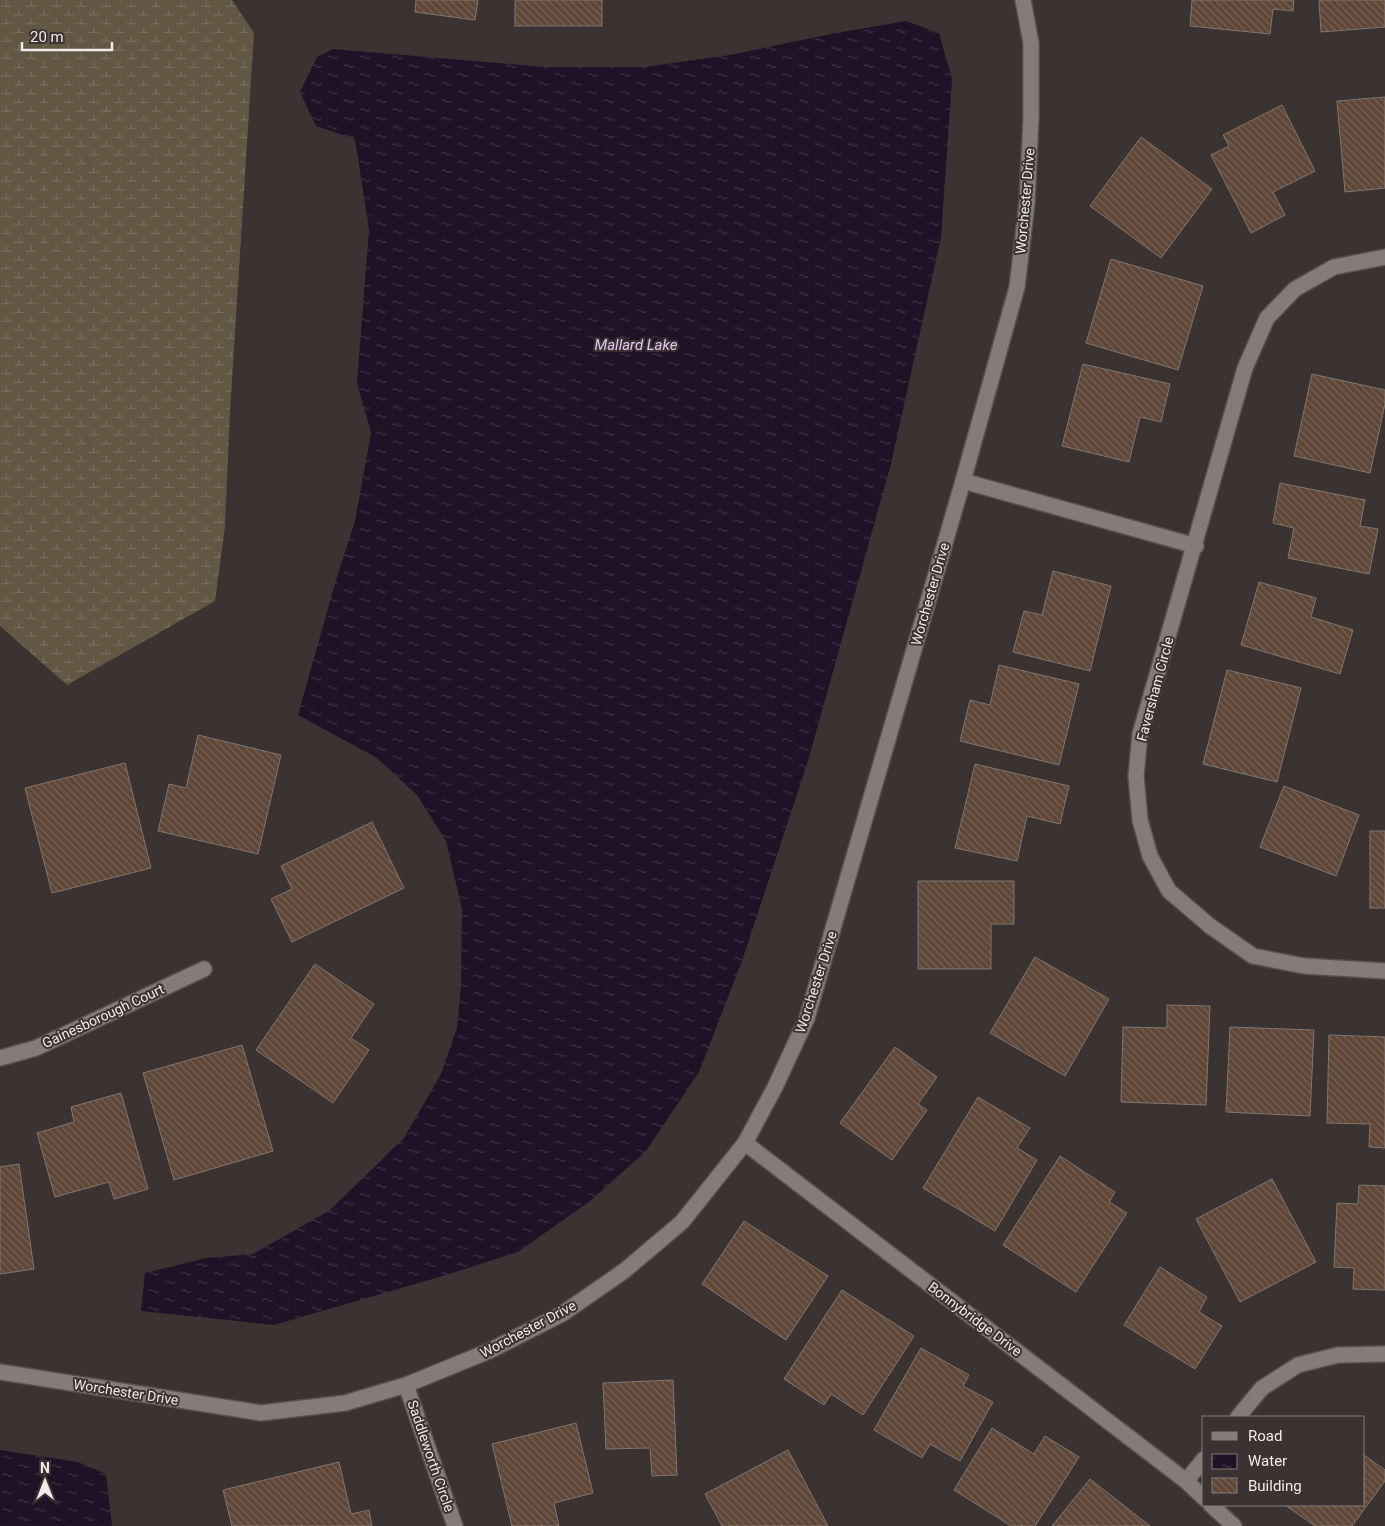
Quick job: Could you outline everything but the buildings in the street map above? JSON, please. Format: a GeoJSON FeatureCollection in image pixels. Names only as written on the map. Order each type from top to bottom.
{"type":"FeatureCollection","features":[{"type":"Feature","properties":{"kind":"street","name":"Worchester Drive"},"geometry":{"type":"LineString","coordinates":[[0,1372],[261,1413],[345,1403],[406,1385],[489,1351],[562,1314],[624,1271],[682,1222],[745,1143],[776,1086],[807,1018],[963,481],[1016,287],[1027,203],[1031,117],[1030,43],[1023,0]]}},
{"type":"Feature","properties":{"kind":"street","name":"Faversham Circle"},"geometry":{"type":"LineString","coordinates":[[1385,257],[1334,267],[1295,289],[1267,318],[1245,368],[1196,546],[1140,734],[1136,776],[1140,820],[1150,856],[1169,891],[1210,926],[1253,956],[1304,966],[1385,971]]}},
{"type":"Feature","properties":{"kind":"street"},"geometry":{"type":"LineString","coordinates":[[963,481],[1196,546]]}},
{"type":"Feature","properties":{"kind":"street","name":"Gainesborough Court"},"geometry":{"type":"LineString","coordinates":[[0,1058],[36,1048],[204,969]]}},
{"type":"Feature","properties":{"kind":"street","name":"Bonnybridge Drive"},"geometry":{"type":"LineString","coordinates":[[745,1143],[1186,1481],[1202,1496]]}},
{"type":"Feature","properties":{"kind":"street"},"geometry":{"type":"LineString","coordinates":[[1239,1416],[1262,1388],[1298,1365],[1338,1355],[1385,1354]]}},
{"type":"Feature","properties":{"kind":"street","name":"Saddleworth Circle"},"geometry":{"type":"LineString","coordinates":[[406,1385],[455,1526]]}},
{"type":"Feature","properties":{"kind":"street"},"geometry":{"type":"LineString","coordinates":[[1186,1481],[1202,1461]]}},
{"type":"Feature","properties":{"kind":"street"},"geometry":{"type":"LineString","coordinates":[[1212,1506],[1234,1526]]}},
{"type":"Feature","properties":{"kind":"green space"},"geometry":{"type":"Polygon","coordinates":[[[0,0],[232,0],[254,33],[230,411],[225,526],[215,601],[67,685],[0,626],[0,0]]]}},
{"type":"Feature","properties":{"kind":"water","name":"Mallard Lake"},"geometry":{"type":"Polygon","coordinates":[[[906,21],[939,33],[952,79],[941,237],[891,464],[808,761],[742,961],[699,1072],[646,1151],[590,1201],[518,1252],[274,1325],[141,1311],[145,1273],[206,1258],[253,1254],[330,1210],[404,1138],[441,1074],[457,1028],[461,986],[462,909],[446,841],[417,795],[377,758],[298,715],[336,580],[355,521],[371,433],[357,383],[369,230],[355,139],[316,126],[300,92],[317,57],[333,49],[545,67],[645,67],[730,55],[906,21]]]}},
{"type":"Feature","properties":{"kind":"water"},"geometry":{"type":"Polygon","coordinates":[[[0,1450],[78,1462],[106,1474],[112,1526],[0,1526],[0,1450]]]}}]}
